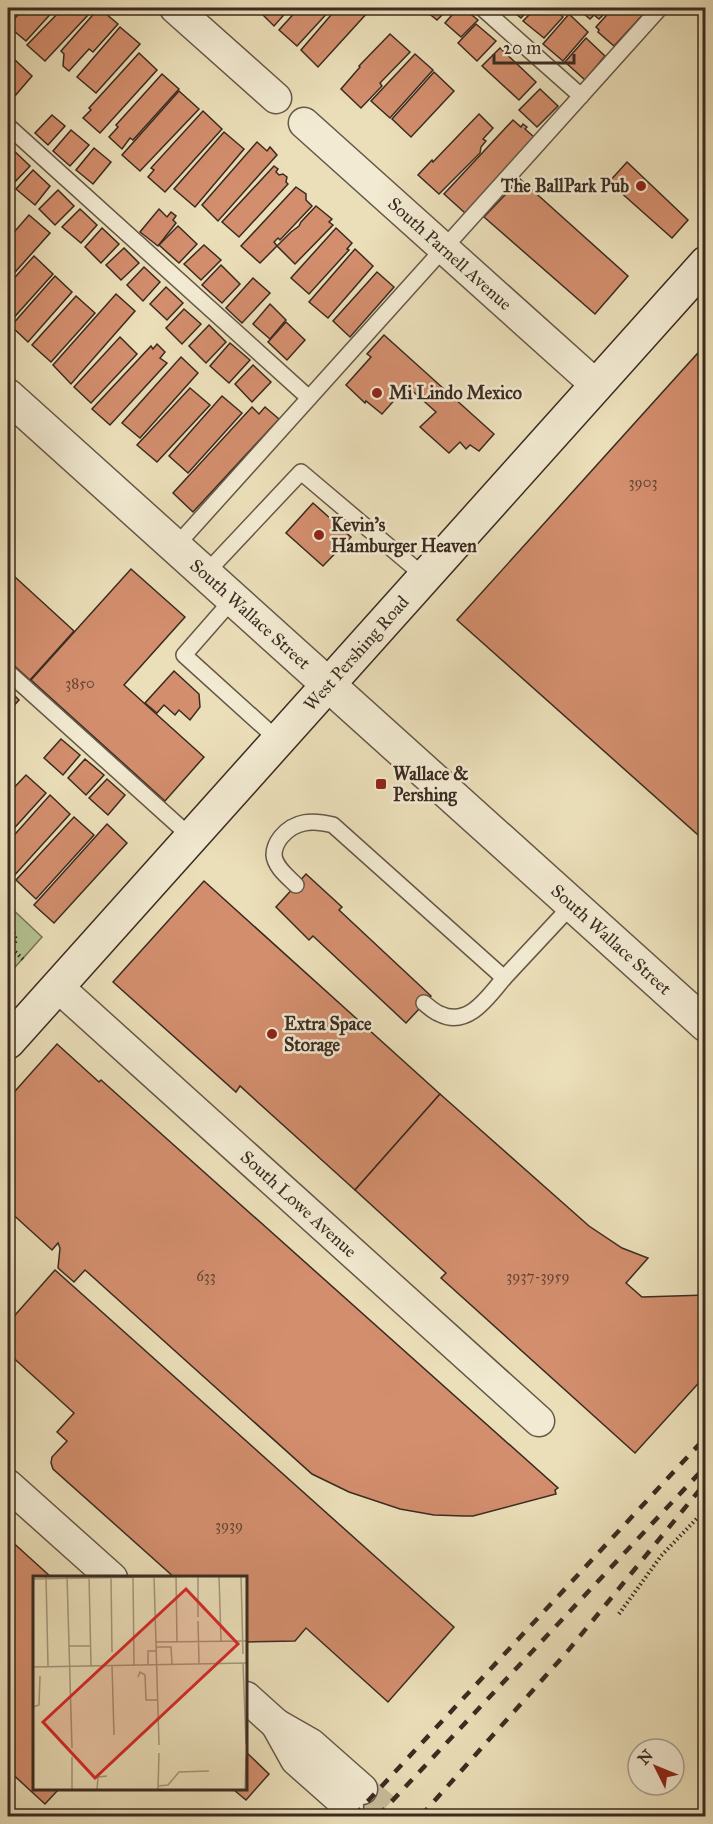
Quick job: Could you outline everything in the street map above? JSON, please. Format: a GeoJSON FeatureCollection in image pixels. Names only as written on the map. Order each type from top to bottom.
{"type":"FeatureCollection","features":[{"type":"Feature","properties":{"kind":"main road","name":"West Pershing Road"},"geometry":{"type":"LineString","coordinates":[[8,1042],[705,263]]}},
{"type":"Feature","properties":{"kind":"main road","name":"South Wallace Street"},"geometry":{"type":"LineString","coordinates":[[8,396],[705,1025]]}},
{"type":"Feature","properties":{"kind":"street"},"geometry":{"type":"LineString","coordinates":[[175,8],[276,98]]}},
{"type":"Feature","properties":{"kind":"street","name":"South Parnell Avenue"},"geometry":{"type":"LineString","coordinates":[[304,123],[596,385]]}},
{"type":"Feature","properties":{"kind":"street","name":"South Lowe Avenue"},"geometry":{"type":"LineString","coordinates":[[58,987],[539,1421]]}},
{"type":"Feature","properties":{"kind":"street"},"geometry":{"type":"LineString","coordinates":[[8,1485],[110,1576]]}},
{"type":"Feature","properties":{"kind":"street"},"geometry":{"type":"LineString","coordinates":[[248,1699],[276,1724],[311,1744],[355,1798]]}},
{"type":"Feature","properties":{"kind":"lane"},"geometry":{"type":"LineString","coordinates":[[482,8],[581,96]]}},
{"type":"Feature","properties":{"kind":"lane"},"geometry":{"type":"LineString","coordinates":[[175,547],[660,8]]}},
{"type":"Feature","properties":{"kind":"lane"},"geometry":{"type":"LineString","coordinates":[[8,126],[309,398]]}},
{"type":"Feature","properties":{"kind":"lane"},"geometry":{"type":"LineString","coordinates":[[205,574],[301,472],[424,576]]}},
{"type":"Feature","properties":{"kind":"lane"},"geometry":{"type":"LineString","coordinates":[[233,599],[184,655],[278,739]]}},
{"type":"Feature","properties":{"kind":"lane"},"geometry":{"type":"LineString","coordinates":[[8,672],[191,837]]}},
{"type":"Feature","properties":{"kind":"lane"},"geometry":{"type":"LineString","coordinates":[[296,885],[277,864],[274,853],[278,841],[295,825],[309,821],[333,825],[504,978]]}},
{"type":"Feature","properties":{"kind":"lane"},"geometry":{"type":"LineString","coordinates":[[424,1003],[440,1015],[453,1018],[465,1016],[481,1006],[572,904]]}},
{"type":"Feature","properties":{"kind":"path"},"geometry":{"type":"LineString","coordinates":[[8,926],[16,935],[15,945],[8,953]]}},
{"type":"Feature","properties":{"kind":"path"},"geometry":{"type":"LineString","coordinates":[[12,949],[25,961]]}},
{"type":"Feature","properties":{"kind":"path"},"geometry":{"type":"LineString","coordinates":[[619,1614],[661,1556],[705,1509]]}},
{"type":"Feature","properties":{"kind":"green space"},"geometry":{"type":"Polygon","coordinates":[[[8,905],[42,937],[8,975],[8,905]]]}},
{"type":"Feature","properties":{"kind":"building"},"geometry":{"type":"Polygon","coordinates":[[[24,8],[56,8],[26,41],[8,26],[24,8]]]}},
{"type":"Feature","properties":{"kind":"building"},"geometry":{"type":"Polygon","coordinates":[[[63,8],[80,8],[88,15],[45,61],[27,45],[63,8]]]}},
{"type":"Feature","properties":{"kind":"building"},"geometry":{"type":"Polygon","coordinates":[[[104,8],[107,11],[105,13],[118,24],[93,52],[89,49],[69,71],[63,66],[64,54],[61,51],[98,9],[101,11],[104,8]]]}},
{"type":"Feature","properties":{"kind":"building"},"geometry":{"type":"Polygon","coordinates":[[[256,8],[290,8],[274,26],[256,8]]]}},
{"type":"Feature","properties":{"kind":"building"},"geometry":{"type":"Polygon","coordinates":[[[299,8],[332,8],[297,46],[279,30],[299,8]]]}},
{"type":"Feature","properties":{"kind":"building"},"geometry":{"type":"Polygon","coordinates":[[[337,8],[363,8],[368,12],[318,67],[301,50],[337,8]]]}},
{"type":"Feature","properties":{"kind":"building"},"geometry":{"type":"Polygon","coordinates":[[[422,8],[449,8],[437,20],[422,8]]]}},
{"type":"Feature","properties":{"kind":"building"},"geometry":{"type":"Polygon","coordinates":[[[458,8],[463,8],[478,20],[461,37],[445,23],[458,8]]]}},
{"type":"Feature","properties":{"kind":"building"},"geometry":{"type":"Polygon","coordinates":[[[509,8],[530,8],[521,18],[509,8]]]}},
{"type":"Feature","properties":{"kind":"building"},"geometry":{"type":"Polygon","coordinates":[[[536,8],[553,8],[563,17],[544,38],[523,21],[536,8]]]}},
{"type":"Feature","properties":{"kind":"building"},"geometry":{"type":"Polygon","coordinates":[[[577,8],[610,8],[599,19],[594,15],[590,19],[577,8]]]}},
{"type":"Feature","properties":{"kind":"building"},"geometry":{"type":"Polygon","coordinates":[[[613,8],[649,8],[614,46],[598,32],[596,27],[613,8]]]}},
{"type":"Feature","properties":{"kind":"building"},"geometry":{"type":"Polygon","coordinates":[[[569,14],[588,32],[563,61],[543,44],[569,14]]]}},
{"type":"Feature","properties":{"kind":"building"},"geometry":{"type":"Polygon","coordinates":[[[476,24],[496,41],[477,61],[458,43],[476,24]]]}},
{"type":"Feature","properties":{"kind":"building"},"geometry":{"type":"Polygon","coordinates":[[[120,27],[140,44],[96,93],[77,77],[120,27]]]}},
{"type":"Feature","properties":{"kind":"building"},"geometry":{"type":"Polygon","coordinates":[[[390,34],[410,52],[380,83],[382,86],[361,108],[341,89],[359,66],[390,34]]]}},
{"type":"Feature","properties":{"kind":"building"},"geometry":{"type":"Polygon","coordinates":[[[586,38],[605,56],[585,80],[565,62],[586,38]]]}},
{"type":"Feature","properties":{"kind":"building"},"geometry":{"type":"Polygon","coordinates":[[[500,48],[536,82],[519,100],[482,66],[500,48]]]}},
{"type":"Feature","properties":{"kind":"building"},"geometry":{"type":"Polygon","coordinates":[[[139,53],[157,70],[100,133],[83,118],[91,110],[89,108],[139,53]]]}},
{"type":"Feature","properties":{"kind":"building"},"geometry":{"type":"Polygon","coordinates":[[[415,54],[433,70],[390,118],[371,101],[415,54]]]}},
{"type":"Feature","properties":{"kind":"building"},"geometry":{"type":"Polygon","coordinates":[[[14,59],[32,76],[8,104],[8,67],[14,59]]]}},
{"type":"Feature","properties":{"kind":"building"},"geometry":{"type":"Polygon","coordinates":[[[434,72],[454,91],[411,137],[392,119],[434,72]]]}},
{"type":"Feature","properties":{"kind":"building"},"geometry":{"type":"Polygon","coordinates":[[[162,74],[179,89],[122,149],[109,137],[118,127],[116,125],[162,74]]]}},
{"type":"Feature","properties":{"kind":"building"},"geometry":{"type":"Polygon","coordinates":[[[540,89],[558,106],[537,127],[519,110],[540,89]]]}},
{"type":"Feature","properties":{"kind":"building"},"geometry":{"type":"Polygon","coordinates":[[[179,91],[199,109],[140,171],[122,155],[179,91]]]}},
{"type":"Feature","properties":{"kind":"building"},"geometry":{"type":"Polygon","coordinates":[[[203,111],[222,129],[165,192],[148,177],[154,170],[151,168],[203,111]]]}},
{"type":"Feature","properties":{"kind":"building"},"geometry":{"type":"Polygon","coordinates":[[[479,114],[493,128],[483,139],[486,141],[480,153],[439,194],[418,175],[479,114]]]}},
{"type":"Feature","properties":{"kind":"building"},"geometry":{"type":"Polygon","coordinates":[[[52,115],[65,126],[48,145],[35,133],[52,115]]]}},
{"type":"Feature","properties":{"kind":"building"},"geometry":{"type":"Polygon","coordinates":[[[513,120],[521,127],[523,124],[527,127],[525,129],[534,137],[465,213],[444,194],[513,120]]]}},
{"type":"Feature","properties":{"kind":"building"},"geometry":{"type":"Polygon","coordinates":[[[71,130],[89,145],[70,166],[53,151],[71,130]]]}},
{"type":"Feature","properties":{"kind":"building"},"geometry":{"type":"Polygon","coordinates":[[[224,132],[244,149],[195,207],[174,189],[224,132]]]}},
{"type":"Feature","properties":{"kind":"building"},"geometry":{"type":"Polygon","coordinates":[[[257,142],[267,151],[270,147],[277,155],[218,221],[202,205],[257,142]]]}},
{"type":"Feature","properties":{"kind":"building"},"geometry":{"type":"Polygon","coordinates":[[[11,148],[30,166],[11,186],[8,182],[8,151],[11,148]]]}},
{"type":"Feature","properties":{"kind":"building"},"geometry":{"type":"Polygon","coordinates":[[[94,148],[111,162],[93,184],[76,170],[94,148]]]}},
{"type":"Feature","properties":{"kind":"building"},"geometry":{"type":"Polygon","coordinates":[[[627,162],[688,220],[672,238],[609,182],[627,162]]]}},
{"type":"Feature","properties":{"kind":"building"},"geometry":{"type":"Polygon","coordinates":[[[274,166],[278,169],[276,172],[279,175],[283,174],[287,177],[288,184],[239,237],[222,222],[274,166]]]}},
{"type":"Feature","properties":{"kind":"building"},"geometry":{"type":"Polygon","coordinates":[[[33,170],[50,186],[35,205],[16,189],[33,170]]]}},
{"type":"Feature","properties":{"kind":"building"},"geometry":{"type":"Polygon","coordinates":[[[520,179],[628,276],[595,314],[484,217],[520,179]]]}},
{"type":"Feature","properties":{"kind":"building"},"geometry":{"type":"Polygon","coordinates":[[[296,187],[306,194],[306,200],[312,206],[280,240],[278,238],[274,242],[277,246],[260,263],[241,246],[296,187]]]}},
{"type":"Feature","properties":{"kind":"building"},"geometry":{"type":"Polygon","coordinates":[[[58,190],[74,206],[55,225],[39,209],[58,190]]]}},
{"type":"Feature","properties":{"kind":"building"},"geometry":{"type":"Polygon","coordinates":[[[316,206],[332,219],[329,222],[333,225],[295,264],[277,246],[316,206]]]}},
{"type":"Feature","properties":{"kind":"building"},"geometry":{"type":"Polygon","coordinates":[[[80,209],[97,225],[81,243],[62,227],[80,209]]]}},
{"type":"Feature","properties":{"kind":"building"},"geometry":{"type":"Polygon","coordinates":[[[159,209],[167,217],[171,212],[176,216],[173,220],[176,223],[158,246],[140,232],[159,209]]]}},
{"type":"Feature","properties":{"kind":"building"},"geometry":{"type":"Polygon","coordinates":[[[29,215],[50,233],[8,280],[8,239],[29,215]]]}},
{"type":"Feature","properties":{"kind":"building"},"geometry":{"type":"Polygon","coordinates":[[[178,226],[197,244],[179,263],[159,245],[178,226]]]}},
{"type":"Feature","properties":{"kind":"building"},"geometry":{"type":"Polygon","coordinates":[[[102,228],[119,244],[101,263],[85,247],[102,228]]]}},
{"type":"Feature","properties":{"kind":"building"},"geometry":{"type":"Polygon","coordinates":[[[336,228],[352,243],[347,249],[349,250],[309,294],[291,278],[336,228]]]}},
{"type":"Feature","properties":{"kind":"building"},"geometry":{"type":"Polygon","coordinates":[[[204,245],[221,260],[201,280],[184,264],[204,245]]]}},
{"type":"Feature","properties":{"kind":"building"},"geometry":{"type":"Polygon","coordinates":[[[124,248],[139,263],[121,280],[106,265],[124,248]]]}},
{"type":"Feature","properties":{"kind":"building"},"geometry":{"type":"Polygon","coordinates":[[[355,249],[373,266],[328,318],[309,302],[355,249]]]}},
{"type":"Feature","properties":{"kind":"building"},"geometry":{"type":"Polygon","coordinates":[[[34,256],[53,274],[9,323],[8,285],[34,256]]]}},
{"type":"Feature","properties":{"kind":"building"},"geometry":{"type":"Polygon","coordinates":[[[221,265],[240,284],[222,303],[202,285],[221,265]]]}},
{"type":"Feature","properties":{"kind":"building"},"geometry":{"type":"Polygon","coordinates":[[[144,267],[160,282],[143,301],[127,285],[144,267]]]}},
{"type":"Feature","properties":{"kind":"building"},"geometry":{"type":"Polygon","coordinates":[[[377,272],[394,287],[350,337],[333,321],[377,272]]]}},
{"type":"Feature","properties":{"kind":"building"},"geometry":{"type":"Polygon","coordinates":[[[55,276],[72,292],[28,342],[11,326],[55,276]]]}},
{"type":"Feature","properties":{"kind":"building"},"geometry":{"type":"Polygon","coordinates":[[[253,278],[270,293],[242,323],[226,308],[253,278]]]}},
{"type":"Feature","properties":{"kind":"building"},"geometry":{"type":"Polygon","coordinates":[[[166,287],[183,303],[167,320],[150,304],[166,287]]]}},
{"type":"Feature","properties":{"kind":"building"},"geometry":{"type":"Polygon","coordinates":[[[116,294],[135,311],[71,384],[53,365],[116,294]]]}},
{"type":"Feature","properties":{"kind":"building"},"geometry":{"type":"Polygon","coordinates":[[[76,296],[95,313],[51,362],[32,345],[76,296]]]}},
{"type":"Feature","properties":{"kind":"building"},"geometry":{"type":"Polygon","coordinates":[[[270,304],[286,320],[270,339],[253,324],[270,304]]]}},
{"type":"Feature","properties":{"kind":"building"},"geometry":{"type":"Polygon","coordinates":[[[184,309],[201,324],[182,344],[166,328],[184,309]]]}},
{"type":"Feature","properties":{"kind":"building"},"geometry":{"type":"Polygon","coordinates":[[[286,322],[305,340],[287,360],[268,342],[286,322]]]}},
{"type":"Feature","properties":{"kind":"building"},"geometry":{"type":"Polygon","coordinates":[[[209,325],[226,342],[206,363],[189,346],[209,325]]]}},
{"type":"Feature","properties":{"kind":"building","name":"Mi Lindo Mexico"},"geometry":{"type":"Polygon","coordinates":[[[384,335],[494,434],[479,451],[470,445],[466,449],[460,442],[449,453],[420,427],[436,412],[407,386],[382,414],[366,401],[365,403],[346,385],[371,357],[367,354],[384,335]]]}},
{"type":"Feature","properties":{"kind":"building"},"geometry":{"type":"Polygon","coordinates":[[[120,337],[137,354],[91,403],[74,387],[120,337]]]}},
{"type":"Feature","properties":{"kind":"building"},"geometry":{"type":"Polygon","coordinates":[[[230,343],[250,360],[229,383],[210,366],[230,343]]]}},
{"type":"Feature","properties":{"kind":"building"},"geometry":{"type":"Polygon","coordinates":[[[157,344],[165,352],[160,358],[167,363],[110,425],[92,409],[151,346],[153,349],[157,344]]]}},
{"type":"Feature","properties":{"kind":"building"},"geometry":{"type":"Polygon","coordinates":[[[706,344],[706,842],[457,620],[706,344]]]}},
{"type":"Feature","properties":{"kind":"building"},"geometry":{"type":"Polygon","coordinates":[[[181,357],[198,373],[140,438],[122,423],[181,357]]]}},
{"type":"Feature","properties":{"kind":"building"},"geometry":{"type":"Polygon","coordinates":[[[253,365],[271,382],[252,402],[235,384],[253,365]]]}},
{"type":"Feature","properties":{"kind":"building"},"geometry":{"type":"Polygon","coordinates":[[[190,388],[210,405],[157,462],[137,445],[190,388]]]}},
{"type":"Feature","properties":{"kind":"building"},"geometry":{"type":"Polygon","coordinates":[[[222,396],[242,413],[188,473],[169,456],[222,396]]]}},
{"type":"Feature","properties":{"kind":"building"},"geometry":{"type":"Polygon","coordinates":[[[252,407],[259,414],[265,407],[279,419],[193,512],[173,493],[252,407]]]}},
{"type":"Feature","properties":{"kind":"building","name":"Kevin's Hamburger Heaven"},"geometry":{"type":"Polygon","coordinates":[[[313,503],[351,537],[323,566],[286,533],[313,503]]]}},
{"type":"Feature","properties":{"kind":"building"},"geometry":{"type":"Polygon","coordinates":[[[131,569],[185,617],[124,685],[204,757],[165,801],[31,680],[131,569]]]}},
{"type":"Feature","properties":{"kind":"building"},"geometry":{"type":"Polygon","coordinates":[[[15,577],[74,631],[30,680],[8,660],[8,582],[10,583],[15,577]]]}},
{"type":"Feature","properties":{"kind":"building"},"geometry":{"type":"Polygon","coordinates":[[[174,671],[199,694],[200,707],[190,720],[179,710],[175,715],[164,705],[157,713],[145,703],[174,671]]]}},
{"type":"Feature","properties":{"kind":"building"},"geometry":{"type":"Polygon","coordinates":[[[8,689],[19,700],[8,712],[8,689]]]}},
{"type":"Feature","properties":{"kind":"building"},"geometry":{"type":"Polygon","coordinates":[[[61,739],[80,755],[63,775],[44,758],[61,739]]]}},
{"type":"Feature","properties":{"kind":"building"},"geometry":{"type":"Polygon","coordinates":[[[85,759],[104,775],[86,795],[68,778],[85,759]]]}},
{"type":"Feature","properties":{"kind":"building"},"geometry":{"type":"Polygon","coordinates":[[[26,775],[46,793],[8,835],[8,794],[26,775]]]}},
{"type":"Feature","properties":{"kind":"building"},"geometry":{"type":"Polygon","coordinates":[[[107,779],[125,795],[108,815],[89,798],[107,779]]]}},
{"type":"Feature","properties":{"kind":"building"},"geometry":{"type":"Polygon","coordinates":[[[50,795],[70,814],[12,878],[8,874],[8,842],[50,795]]]}},
{"type":"Feature","properties":{"kind":"building"},"geometry":{"type":"Polygon","coordinates":[[[74,817],[94,835],[36,899],[16,880],[74,817]]]}},
{"type":"Feature","properties":{"kind":"building"},"geometry":{"type":"Polygon","coordinates":[[[107,824],[127,843],[54,923],[34,905],[107,824]]]}},
{"type":"Feature","properties":{"kind":"building"},"geometry":{"type":"Polygon","coordinates":[[[306,874],[342,907],[339,910],[431,996],[406,1023],[313,936],[309,940],[276,907],[306,874]]]}},
{"type":"Feature","properties":{"kind":"building","name":"Extra Space Storage"},"geometry":{"type":"Polygon","coordinates":[[[204,881],[440,1094],[355,1190],[240,1086],[236,1092],[113,982],[204,881]]]}},
{"type":"Feature","properties":{"kind":"building"},"geometry":{"type":"Polygon","coordinates":[[[57,1044],[99,1082],[101,1080],[558,1488],[555,1490],[556,1494],[473,1516],[464,1516],[434,1515],[400,1509],[349,1492],[312,1474],[85,1270],[74,1282],[58,1268],[60,1248],[58,1243],[52,1250],[8,1210],[8,1099],[57,1044]]]}},
{"type":"Feature","properties":{"kind":"building"},"geometry":{"type":"Polygon","coordinates":[[[440,1094],[589,1226],[622,1248],[648,1258],[626,1283],[642,1297],[706,1295],[706,1375],[635,1453],[441,1278],[446,1273],[355,1190],[440,1094]]]}},
{"type":"Feature","properties":{"kind":"building"},"geometry":{"type":"Polygon","coordinates":[[[55,1270],[454,1627],[388,1702],[306,1628],[295,1641],[248,1642],[248,1576],[173,1576],[53,1469],[52,1457],[67,1441],[57,1432],[74,1413],[8,1353],[8,1323],[55,1270]]]}},
{"type":"Feature","properties":{"kind":"building"},"geometry":{"type":"Polygon","coordinates":[[[8,1538],[50,1576],[33,1576],[33,1791],[57,1791],[45,1804],[8,1770],[8,1538]]]}},
{"type":"Feature","properties":{"kind":"building"},"geometry":{"type":"Polygon","coordinates":[[[248,1754],[269,1774],[246,1800],[235,1791],[248,1791],[248,1754]]]}},
{"type":"Feature","properties":{"kind":"tunnel"},"geometry":{"type":"LineString","coordinates":[[362,1789],[394,1816]]}},
{"type":"Feature","properties":{"kind":"railway"},"geometry":{"type":"LineString","coordinates":[[354,1816],[706,1437]]}},
{"type":"Feature","properties":{"kind":"railway"},"geometry":{"type":"LineString","coordinates":[[378,1816],[706,1466]]}},
{"type":"Feature","properties":{"kind":"railway"},"geometry":{"type":"LineString","coordinates":[[421,1816],[567,1652],[706,1482]]}},
{"type":"Feature","properties":{"kind":"place","name":"The BallPark Pub"},"geometry":{"type":"Point","coordinates":[641,186]}},
{"type":"Feature","properties":{"kind":"place","name":"Mi Lindo Mexico"},"geometry":{"type":"Point","coordinates":[377,393]}},
{"type":"Feature","properties":{"kind":"place","name":"Kevin's Hamburger Heaven"},"geometry":{"type":"Point","coordinates":[319,535]}},
{"type":"Feature","properties":{"kind":"place","name":"Wallace & Pershing"},"geometry":{"type":"Point","coordinates":[381,784]}},
{"type":"Feature","properties":{"kind":"place","name":"Extra Space Storage"},"geometry":{"type":"Point","coordinates":[272,1034]}}]}
